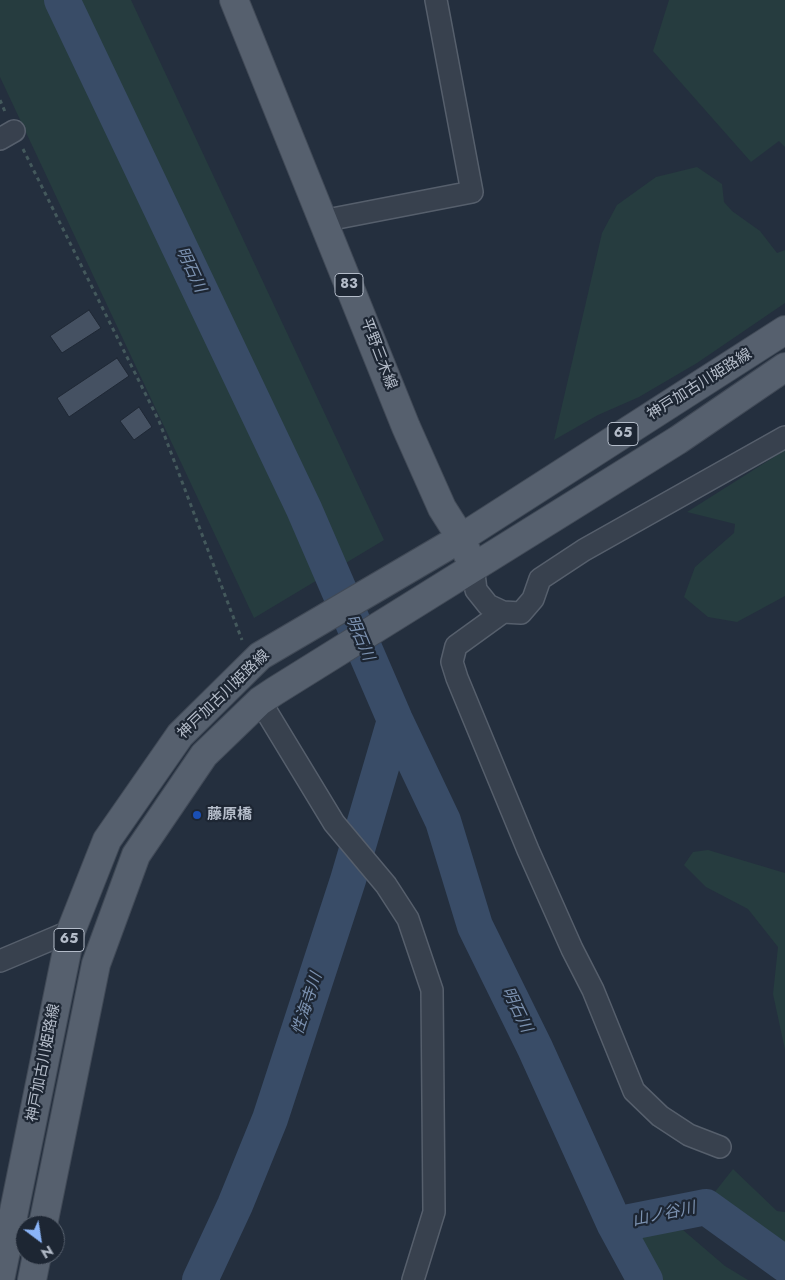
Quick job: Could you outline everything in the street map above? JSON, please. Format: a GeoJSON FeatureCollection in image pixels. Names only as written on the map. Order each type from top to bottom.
{"type":"FeatureCollection","features":[{"type":"Feature","properties":{"kind":"main road","name":"平野三木線"},"geometry":{"type":"LineString","coordinates":[[234,0],[322,221],[363,316],[406,427],[442,508],[461,538],[473,566]]}},
{"type":"Feature","properties":{"kind":"main road","name":"神戸加古川姫路線"},"geometry":{"type":"LineString","coordinates":[[0,1280],[71,931],[107,840],[180,735],[253,663],[461,538],[785,330]]}},
{"type":"Feature","properties":{"kind":"main road","name":"神戸加古川姫路線"},"geometry":{"type":"LineString","coordinates":[[45,1215],[96,964],[136,855],[204,755],[267,696],[416,601],[678,440],[785,367]]}},
{"type":"Feature","properties":{"kind":"main road"},"geometry":{"type":"LineString","coordinates":[[32,1280],[35,1265]]}},
{"type":"Feature","properties":{"kind":"street"},"geometry":{"type":"LineString","coordinates":[[322,221],[472,192],[436,0]]}},
{"type":"Feature","properties":{"kind":"street"},"geometry":{"type":"LineString","coordinates":[[473,566],[476,590],[488,605],[503,612],[521,613],[533,599],[540,579],[584,550],[785,437]]}},
{"type":"Feature","properties":{"kind":"street"},"geometry":{"type":"LineString","coordinates":[[503,612],[456,646],[452,662],[457,678],[564,931],[593,990],[634,1091],[660,1116],[689,1135],[720,1147]]}},
{"type":"Feature","properties":{"kind":"street"},"geometry":{"type":"LineString","coordinates":[[267,696],[334,823],[386,885],[408,919],[432,990],[434,1212],[413,1280]]}},
{"type":"Feature","properties":{"kind":"street"},"geometry":{"type":"LineString","coordinates":[[0,961],[71,931]]}},
{"type":"Feature","properties":{"kind":"path"},"geometry":{"type":"LineString","coordinates":[[7,135],[159,421],[242,639],[253,663]]}},
{"type":"Feature","properties":{"kind":"green space"},"geometry":{"type":"Polygon","coordinates":[[[0,0],[131,0],[384,540],[254,618],[0,77],[0,0]]]}},
{"type":"Feature","properties":{"kind":"green space"},"geometry":{"type":"Polygon","coordinates":[[[669,0],[785,0],[785,147],[779,141],[751,162],[653,51],[669,0]]]}},
{"type":"Feature","properties":{"kind":"green space"},"geometry":{"type":"Polygon","coordinates":[[[697,167],[722,184],[724,202],[732,211],[760,231],[777,253],[785,250],[785,303],[697,363],[639,397],[598,415],[554,440],[602,233],[617,205],[656,177],[697,167]]]}},
{"type":"Feature","properties":{"kind":"green space"},"geometry":{"type":"Polygon","coordinates":[[[785,450],[785,596],[737,622],[708,617],[684,597],[695,567],[734,533],[735,524],[687,512],[785,450]]]}},
{"type":"Feature","properties":{"kind":"green space"},"geometry":{"type":"Polygon","coordinates":[[[708,850],[785,873],[785,1050],[773,994],[778,947],[748,909],[706,887],[684,865],[693,852],[708,850]]]}},
{"type":"Feature","properties":{"kind":"green space"},"geometry":{"type":"Polygon","coordinates":[[[733,1169],[777,1211],[785,1212],[785,1243],[714,1193],[733,1169]]]}},
{"type":"Feature","properties":{"kind":"green space"},"geometry":{"type":"Polygon","coordinates":[[[683,1230],[725,1266],[748,1280],[663,1280],[639,1234],[683,1230]]]}},
{"type":"Feature","properties":{"kind":"building"},"geometry":{"type":"Polygon","coordinates":[[[89,310],[101,328],[62,353],[50,336],[89,310]]]}},
{"type":"Feature","properties":{"kind":"building"},"geometry":{"type":"Polygon","coordinates":[[[117,358],[129,376],[69,417],[57,398],[117,358]]]}},
{"type":"Feature","properties":{"kind":"building"},"geometry":{"type":"Polygon","coordinates":[[[139,407],[152,427],[134,440],[120,421],[139,407]]]}},
{"type":"Feature","properties":{"kind":"waterway","name":"明石川"},"geometry":{"type":"LineString","coordinates":[[62,0],[304,509],[395,720],[443,821],[475,926],[535,1048],[615,1225],[645,1280]]}},
{"type":"Feature","properties":{"kind":"waterway","name":"性海寺川"},"geometry":{"type":"LineString","coordinates":[[200,1280],[235,1205],[270,1119],[348,880],[395,720]]}},
{"type":"Feature","properties":{"kind":"waterway","name":"山ノ谷川"},"geometry":{"type":"LineString","coordinates":[[615,1225],[706,1207],[785,1264]]}},
{"type":"Feature","properties":{"kind":"place","name":"藤原橋"},"geometry":{"type":"Point","coordinates":[197,815]}}]}
